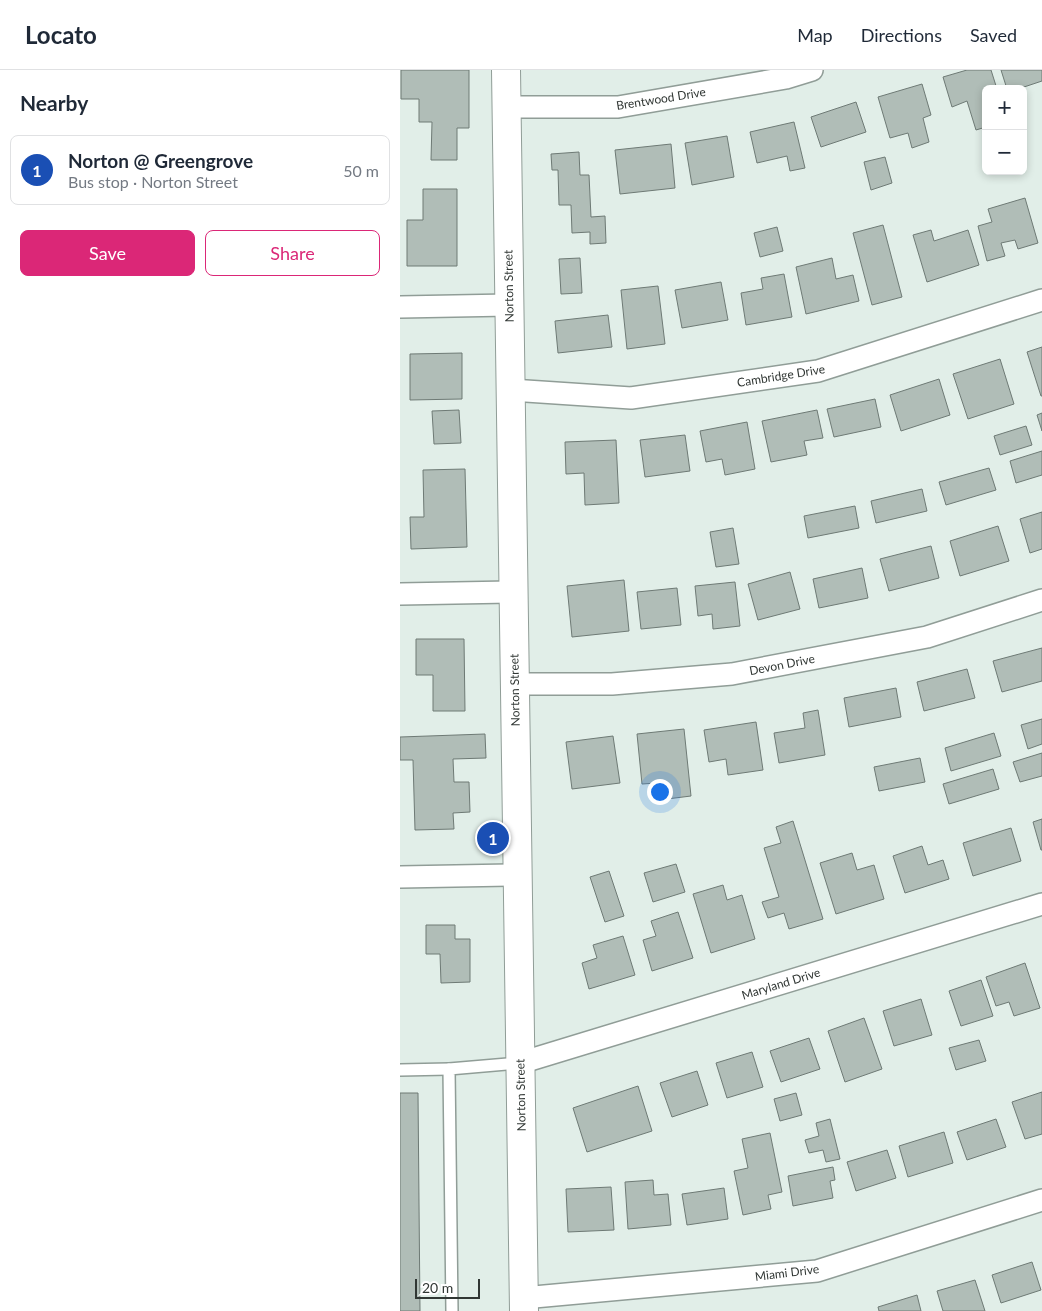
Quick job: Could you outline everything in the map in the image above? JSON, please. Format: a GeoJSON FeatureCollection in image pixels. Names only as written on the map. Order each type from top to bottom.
{"type":"FeatureCollection","features":[{"type":"Feature","properties":{"kind":"street","name":"Norton Street"},"geometry":{"type":"LineString","coordinates":[[506,70],[524,1304]]}},
{"type":"Feature","properties":{"kind":"street","name":"Brentwood Drive"},"geometry":{"type":"LineString","coordinates":[[506,107],[618,107],[786,78],[812,70]]}},
{"type":"Feature","properties":{"kind":"street","name":"Cambridge Drive"},"geometry":{"type":"LineString","coordinates":[[511,390],[631,398],[818,372],[1042,300]]}},
{"type":"Feature","properties":{"kind":"street"},"geometry":{"type":"LineString","coordinates":[[400,307],[509,305]]}},
{"type":"Feature","properties":{"kind":"street"},"geometry":{"type":"LineString","coordinates":[[400,594],[514,592]]}},
{"type":"Feature","properties":{"kind":"street","name":"Devon Drive"},"geometry":{"type":"LineString","coordinates":[[515,684],[612,684],[732,674],[927,637],[1042,600]]}},
{"type":"Feature","properties":{"kind":"street"},"geometry":{"type":"LineString","coordinates":[[400,877],[517,875]]}},
{"type":"Feature","properties":{"kind":"street","name":"Maryland Drive"},"geometry":{"type":"LineString","coordinates":[[520,1063],[1042,904]]}},
{"type":"Feature","properties":{"kind":"street","name":"Miami Drive"},"geometry":{"type":"LineString","coordinates":[[524,1304],[817,1271],[1042,1200]]}},
{"type":"Feature","properties":{"kind":"lane"},"geometry":{"type":"LineString","coordinates":[[400,1070],[449,1069],[520,1063]]}},
{"type":"Feature","properties":{"kind":"lane"},"geometry":{"type":"LineString","coordinates":[[449,1069],[452,1311]]}},
{"type":"Feature","properties":{"kind":"building"},"geometry":{"type":"Polygon","coordinates":[[[401,70],[469,70],[469,128],[457,128],[457,160],[431,160],[432,122],[419,122],[419,99],[401,99],[401,70]]]}},
{"type":"Feature","properties":{"kind":"building"},"geometry":{"type":"Polygon","coordinates":[[[967,70],[991,70],[996,85],[982,85],[982,128],[976,130],[967,101],[952,107],[943,77],[967,70]]]}},
{"type":"Feature","properties":{"kind":"building"},"geometry":{"type":"Polygon","coordinates":[[[1001,70],[1042,70],[1042,81],[1027,86],[1006,85],[1001,70]]]}},
{"type":"Feature","properties":{"kind":"building"},"geometry":{"type":"Polygon","coordinates":[[[922,84],[931,115],[923,118],[929,142],[912,148],[908,133],[890,138],[878,97],[922,84]]]}},
{"type":"Feature","properties":{"kind":"building"},"geometry":{"type":"Polygon","coordinates":[[[856,102],[866,132],[821,147],[811,117],[856,102]]]}},
{"type":"Feature","properties":{"kind":"building"},"geometry":{"type":"Polygon","coordinates":[[[794,122],[805,168],[790,171],[787,156],[757,163],[750,132],[794,122]]]}},
{"type":"Feature","properties":{"kind":"building"},"geometry":{"type":"Polygon","coordinates":[[[727,136],[734,177],[692,185],[685,143],[727,136]]]}},
{"type":"Feature","properties":{"kind":"building"},"geometry":{"type":"Polygon","coordinates":[[[671,144],[675,188],[620,194],[615,150],[671,144]]]}},
{"type":"Feature","properties":{"kind":"building"},"geometry":{"type":"Polygon","coordinates":[[[579,152],[580,175],[589,175],[591,217],[605,216],[606,243],[590,244],[590,232],[572,233],[571,205],[559,205],[558,170],[552,170],[551,154],[579,152]]]}},
{"type":"Feature","properties":{"kind":"building"},"geometry":{"type":"Polygon","coordinates":[[[885,157],[892,183],[871,190],[864,162],[885,157]]]}},
{"type":"Feature","properties":{"kind":"building"},"geometry":{"type":"Polygon","coordinates":[[[423,189],[457,189],[457,266],[407,266],[407,220],[423,220],[423,189]]]}},
{"type":"Feature","properties":{"kind":"building"},"geometry":{"type":"Polygon","coordinates":[[[1025,198],[1038,243],[1018,249],[1015,240],[1001,243],[1005,256],[987,261],[978,226],[992,222],[988,209],[1025,198]]]}},
{"type":"Feature","properties":{"kind":"building"},"geometry":{"type":"Polygon","coordinates":[[[883,225],[902,297],[872,305],[853,233],[883,225]]]}},
{"type":"Feature","properties":{"kind":"building"},"geometry":{"type":"Polygon","coordinates":[[[777,227],[783,251],[760,257],[754,233],[777,227]]]}},
{"type":"Feature","properties":{"kind":"building"},"geometry":{"type":"Polygon","coordinates":[[[931,230],[934,241],[968,230],[979,265],[927,282],[913,235],[931,230]]]}},
{"type":"Feature","properties":{"kind":"building"},"geometry":{"type":"Polygon","coordinates":[[[580,258],[582,293],[561,294],[559,259],[580,258]]]}},
{"type":"Feature","properties":{"kind":"building"},"geometry":{"type":"Polygon","coordinates":[[[832,258],[836,279],[853,275],[859,301],[806,314],[796,267],[832,258]]]}},
{"type":"Feature","properties":{"kind":"building"},"geometry":{"type":"Polygon","coordinates":[[[784,274],[792,317],[746,325],[741,293],[763,289],[761,278],[784,274]]]}},
{"type":"Feature","properties":{"kind":"building"},"geometry":{"type":"Polygon","coordinates":[[[721,282],[728,320],[682,328],[675,290],[721,282]]]}},
{"type":"Feature","properties":{"kind":"building"},"geometry":{"type":"Polygon","coordinates":[[[658,286],[665,344],[627,349],[621,290],[658,286]]]}},
{"type":"Feature","properties":{"kind":"building"},"geometry":{"type":"Polygon","coordinates":[[[608,315],[612,347],[558,353],[555,321],[608,315]]]}},
{"type":"Feature","properties":{"kind":"building"},"geometry":{"type":"Polygon","coordinates":[[[1042,347],[1042,396],[1041,396],[1027,352],[1042,347]]]}},
{"type":"Feature","properties":{"kind":"building"},"geometry":{"type":"Polygon","coordinates":[[[462,353],[462,399],[410,400],[410,354],[462,353]]]}},
{"type":"Feature","properties":{"kind":"building"},"geometry":{"type":"Polygon","coordinates":[[[1000,359],[1014,404],[968,419],[953,374],[1000,359]]]}},
{"type":"Feature","properties":{"kind":"building"},"geometry":{"type":"Polygon","coordinates":[[[939,379],[950,415],[901,431],[890,395],[939,379]]]}},
{"type":"Feature","properties":{"kind":"building"},"geometry":{"type":"Polygon","coordinates":[[[875,399],[881,427],[834,437],[827,409],[875,399]]]}},
{"type":"Feature","properties":{"kind":"building"},"geometry":{"type":"Polygon","coordinates":[[[459,410],[461,443],[434,444],[432,411],[459,410]]]}},
{"type":"Feature","properties":{"kind":"building"},"geometry":{"type":"Polygon","coordinates":[[[817,410],[823,438],[804,441],[807,455],[771,462],[762,421],[817,410]]]}},
{"type":"Feature","properties":{"kind":"building"},"geometry":{"type":"Polygon","coordinates":[[[1042,413],[1042,431],[1037,415],[1042,413]]]}},
{"type":"Feature","properties":{"kind":"building"},"geometry":{"type":"Polygon","coordinates":[[[747,422],[755,469],[725,475],[722,459],[706,462],[700,431],[747,422]]]}},
{"type":"Feature","properties":{"kind":"building"},"geometry":{"type":"Polygon","coordinates":[[[1026,426],[1032,445],[1000,455],[994,436],[1026,426]]]}},
{"type":"Feature","properties":{"kind":"building"},"geometry":{"type":"Polygon","coordinates":[[[685,435],[690,471],[645,477],[640,440],[685,435]]]}},
{"type":"Feature","properties":{"kind":"building"},"geometry":{"type":"Polygon","coordinates":[[[616,440],[619,503],[585,505],[584,473],[566,474],[565,442],[616,440]]]}},
{"type":"Feature","properties":{"kind":"building"},"geometry":{"type":"Polygon","coordinates":[[[1042,451],[1042,475],[1016,483],[1010,461],[1042,451]]]}},
{"type":"Feature","properties":{"kind":"building"},"geometry":{"type":"Polygon","coordinates":[[[989,468],[996,490],[946,505],[939,482],[989,468]]]}},
{"type":"Feature","properties":{"kind":"building"},"geometry":{"type":"Polygon","coordinates":[[[465,469],[467,547],[411,549],[410,517],[424,517],[423,470],[465,469]]]}},
{"type":"Feature","properties":{"kind":"building"},"geometry":{"type":"Polygon","coordinates":[[[922,489],[927,511],[876,523],[871,501],[922,489]]]}},
{"type":"Feature","properties":{"kind":"building"},"geometry":{"type":"Polygon","coordinates":[[[855,506],[859,528],[808,538],[804,516],[855,506]]]}},
{"type":"Feature","properties":{"kind":"building"},"geometry":{"type":"Polygon","coordinates":[[[1042,512],[1042,549],[1030,553],[1020,519],[1042,512]]]}},
{"type":"Feature","properties":{"kind":"building"},"geometry":{"type":"Polygon","coordinates":[[[998,526],[1009,561],[960,576],[950,541],[998,526]]]}},
{"type":"Feature","properties":{"kind":"building"},"geometry":{"type":"Polygon","coordinates":[[[733,528],[739,564],[716,567],[710,532],[733,528]]]}},
{"type":"Feature","properties":{"kind":"building"},"geometry":{"type":"Polygon","coordinates":[[[931,546],[939,578],[889,591],[880,559],[931,546]]]}},
{"type":"Feature","properties":{"kind":"building"},"geometry":{"type":"Polygon","coordinates":[[[862,568],[868,598],[819,608],[813,579],[862,568]]]}},
{"type":"Feature","properties":{"kind":"building"},"geometry":{"type":"Polygon","coordinates":[[[790,572],[800,609],[758,620],[748,584],[790,572]]]}},
{"type":"Feature","properties":{"kind":"building"},"geometry":{"type":"Polygon","coordinates":[[[624,580],[629,631],[572,637],[567,586],[624,580]]]}},
{"type":"Feature","properties":{"kind":"building"},"geometry":{"type":"Polygon","coordinates":[[[735,582],[740,626],[713,629],[712,614],[698,616],[695,586],[735,582]]]}},
{"type":"Feature","properties":{"kind":"building"},"geometry":{"type":"Polygon","coordinates":[[[677,588],[681,625],[641,629],[637,592],[677,588]]]}},
{"type":"Feature","properties":{"kind":"building"},"geometry":{"type":"Polygon","coordinates":[[[416,639],[464,639],[465,711],[433,711],[433,675],[416,675],[416,639]]]}},
{"type":"Feature","properties":{"kind":"building"},"geometry":{"type":"Polygon","coordinates":[[[1042,648],[1042,681],[1002,692],[993,661],[1042,648]]]}},
{"type":"Feature","properties":{"kind":"building"},"geometry":{"type":"Polygon","coordinates":[[[967,669],[975,698],[924,711],[917,682],[967,669]]]}},
{"type":"Feature","properties":{"kind":"building"},"geometry":{"type":"Polygon","coordinates":[[[896,688],[901,717],[849,727],[844,698],[896,688]]]}},
{"type":"Feature","properties":{"kind":"building"},"geometry":{"type":"Polygon","coordinates":[[[818,710],[825,755],[779,763],[774,733],[805,728],[803,713],[818,710]]]}},
{"type":"Feature","properties":{"kind":"building"},"geometry":{"type":"Polygon","coordinates":[[[1042,719],[1042,744],[1028,749],[1021,725],[1042,719]]]}},
{"type":"Feature","properties":{"kind":"building"},"geometry":{"type":"Polygon","coordinates":[[[756,722],[763,770],[728,775],[726,759],[709,762],[704,730],[756,722]]]}},
{"type":"Feature","properties":{"kind":"building"},"geometry":{"type":"Polygon","coordinates":[[[684,729],[691,796],[659,800],[657,783],[642,784],[637,734],[684,729]]]}},
{"type":"Feature","properties":{"kind":"building"},"geometry":{"type":"Polygon","coordinates":[[[994,733],[1001,756],[951,771],[945,748],[994,733]]]}},
{"type":"Feature","properties":{"kind":"building"},"geometry":{"type":"Polygon","coordinates":[[[485,734],[486,758],[453,759],[454,782],[469,782],[470,812],[453,813],[454,829],[415,830],[413,760],[400,760],[400,737],[485,734]]]}},
{"type":"Feature","properties":{"kind":"building"},"geometry":{"type":"Polygon","coordinates":[[[613,736],[620,783],[572,789],[566,742],[613,736]]]}},
{"type":"Feature","properties":{"kind":"building"},"geometry":{"type":"Polygon","coordinates":[[[1042,753],[1042,776],[1020,782],[1013,762],[1042,753]]]}},
{"type":"Feature","properties":{"kind":"building"},"geometry":{"type":"Polygon","coordinates":[[[920,758],[925,782],[879,791],[874,767],[920,758]]]}},
{"type":"Feature","properties":{"kind":"building"},"geometry":{"type":"Polygon","coordinates":[[[993,769],[999,789],[949,804],[943,784],[993,769]]]}},
{"type":"Feature","properties":{"kind":"building"},"geometry":{"type":"Polygon","coordinates":[[[1042,819],[1042,850],[1041,850],[1033,822],[1042,819]]]}},
{"type":"Feature","properties":{"kind":"building"},"geometry":{"type":"Polygon","coordinates":[[[793,821],[823,919],[789,929],[784,913],[768,918],[762,902],[779,897],[764,848],[781,843],[776,827],[793,821]]]}},
{"type":"Feature","properties":{"kind":"building"},"geometry":{"type":"Polygon","coordinates":[[[1011,828],[1021,861],[973,876],[963,843],[1011,828]]]}},
{"type":"Feature","properties":{"kind":"building"},"geometry":{"type":"Polygon","coordinates":[[[922,846],[928,865],[943,860],[949,879],[905,893],[893,856],[922,846]]]}},
{"type":"Feature","properties":{"kind":"building"},"geometry":{"type":"Polygon","coordinates":[[[852,853],[857,870],[874,865],[884,899],[836,914],[820,863],[852,853]]]}},
{"type":"Feature","properties":{"kind":"building"},"geometry":{"type":"Polygon","coordinates":[[[676,864],[685,892],[653,902],[644,873],[676,864]]]}},
{"type":"Feature","properties":{"kind":"building"},"geometry":{"type":"Polygon","coordinates":[[[609,871],[624,916],[605,922],[590,877],[609,871]]]}},
{"type":"Feature","properties":{"kind":"building"},"geometry":{"type":"Polygon","coordinates":[[[723,885],[727,900],[742,895],[755,939],[711,953],[693,894],[723,885]]]}},
{"type":"Feature","properties":{"kind":"building"},"geometry":{"type":"Polygon","coordinates":[[[678,912],[693,958],[652,971],[643,940],[656,936],[651,921],[678,912]]]}},
{"type":"Feature","properties":{"kind":"building"},"geometry":{"type":"Polygon","coordinates":[[[426,925],[455,925],[455,939],[470,939],[470,982],[441,983],[440,954],[426,954],[426,925]]]}},
{"type":"Feature","properties":{"kind":"building"},"geometry":{"type":"Polygon","coordinates":[[[623,936],[635,975],[589,989],[582,963],[597,958],[593,945],[623,936]]]}},
{"type":"Feature","properties":{"kind":"building"},"geometry":{"type":"Polygon","coordinates":[[[1025,963],[1040,1008],[1014,1016],[1009,1002],[996,1006],[986,977],[1025,963]]]}},
{"type":"Feature","properties":{"kind":"building"},"geometry":{"type":"Polygon","coordinates":[[[981,980],[993,1016],[961,1026],[949,991],[981,980]]]}},
{"type":"Feature","properties":{"kind":"building"},"geometry":{"type":"Polygon","coordinates":[[[921,999],[932,1035],[894,1046],[883,1011],[921,999]]]}},
{"type":"Feature","properties":{"kind":"building"},"geometry":{"type":"Polygon","coordinates":[[[864,1018],[882,1069],[845,1082],[828,1031],[864,1018]]]}},
{"type":"Feature","properties":{"kind":"building"},"geometry":{"type":"Polygon","coordinates":[[[809,1038],[820,1069],[781,1082],[770,1051],[809,1038]]]}},
{"type":"Feature","properties":{"kind":"building"},"geometry":{"type":"Polygon","coordinates":[[[979,1040],[986,1061],[956,1070],[949,1048],[979,1040]]]}},
{"type":"Feature","properties":{"kind":"building"},"geometry":{"type":"Polygon","coordinates":[[[752,1052],[763,1087],[727,1098],[716,1063],[752,1052]]]}},
{"type":"Feature","properties":{"kind":"building"},"geometry":{"type":"Polygon","coordinates":[[[697,1071],[708,1105],[672,1117],[660,1083],[697,1071]]]}},
{"type":"Feature","properties":{"kind":"building"},"geometry":{"type":"Polygon","coordinates":[[[638,1086],[652,1131],[587,1152],[573,1108],[638,1086]]]}},
{"type":"Feature","properties":{"kind":"building"},"geometry":{"type":"Polygon","coordinates":[[[1042,1092],[1042,1134],[1025,1139],[1012,1102],[1042,1092]]]}},
{"type":"Feature","properties":{"kind":"building"},"geometry":{"type":"Polygon","coordinates":[[[400,1093],[418,1093],[420,1311],[400,1311],[400,1093]]]}},
{"type":"Feature","properties":{"kind":"building"},"geometry":{"type":"Polygon","coordinates":[[[796,1093],[802,1115],[780,1121],[774,1099],[796,1093]]]}},
{"type":"Feature","properties":{"kind":"building"},"geometry":{"type":"Polygon","coordinates":[[[830,1119],[840,1159],[826,1162],[823,1150],[809,1153],[805,1140],[819,1136],[816,1123],[830,1119]]]}},
{"type":"Feature","properties":{"kind":"building"},"geometry":{"type":"Polygon","coordinates":[[[996,1119],[1006,1147],[967,1160],[957,1132],[996,1119]]]}},
{"type":"Feature","properties":{"kind":"building"},"geometry":{"type":"Polygon","coordinates":[[[944,1132],[953,1163],[908,1177],[899,1146],[944,1132]]]}},
{"type":"Feature","properties":{"kind":"building"},"geometry":{"type":"Polygon","coordinates":[[[770,1133],[782,1192],[768,1195],[771,1209],[743,1215],[734,1171],[748,1168],[742,1139],[770,1133]]]}},
{"type":"Feature","properties":{"kind":"building"},"geometry":{"type":"Polygon","coordinates":[[[887,1150],[896,1178],[856,1191],[847,1162],[887,1150]]]}},
{"type":"Feature","properties":{"kind":"building"},"geometry":{"type":"Polygon","coordinates":[[[833,1167],[835,1180],[830,1181],[833,1198],[793,1206],[788,1176],[833,1167]]]}},
{"type":"Feature","properties":{"kind":"building"},"geometry":{"type":"Polygon","coordinates":[[[653,1180],[654,1195],[668,1194],[671,1225],[628,1229],[625,1182],[653,1180]]]}},
{"type":"Feature","properties":{"kind":"building"},"geometry":{"type":"Polygon","coordinates":[[[611,1187],[614,1230],[568,1232],[566,1189],[611,1187]]]}},
{"type":"Feature","properties":{"kind":"building"},"geometry":{"type":"Polygon","coordinates":[[[724,1188],[728,1219],[687,1225],[682,1194],[724,1188]]]}},
{"type":"Feature","properties":{"kind":"building"},"geometry":{"type":"Polygon","coordinates":[[[1032,1262],[1041,1290],[1001,1303],[992,1275],[1032,1262]]]}},
{"type":"Feature","properties":{"kind":"building"},"geometry":{"type":"Polygon","coordinates":[[[975,1280],[985,1311],[943,1311],[937,1291],[975,1280]]]}},
{"type":"Feature","properties":{"kind":"building"},"geometry":{"type":"Polygon","coordinates":[[[917,1295],[921,1311],[879,1311],[878,1307],[917,1295]]]}},
{"type":"Feature","properties":{"kind":"place","name":"Norton @ Greengrove"},"geometry":{"type":"Point","coordinates":[493,838]}}]}
